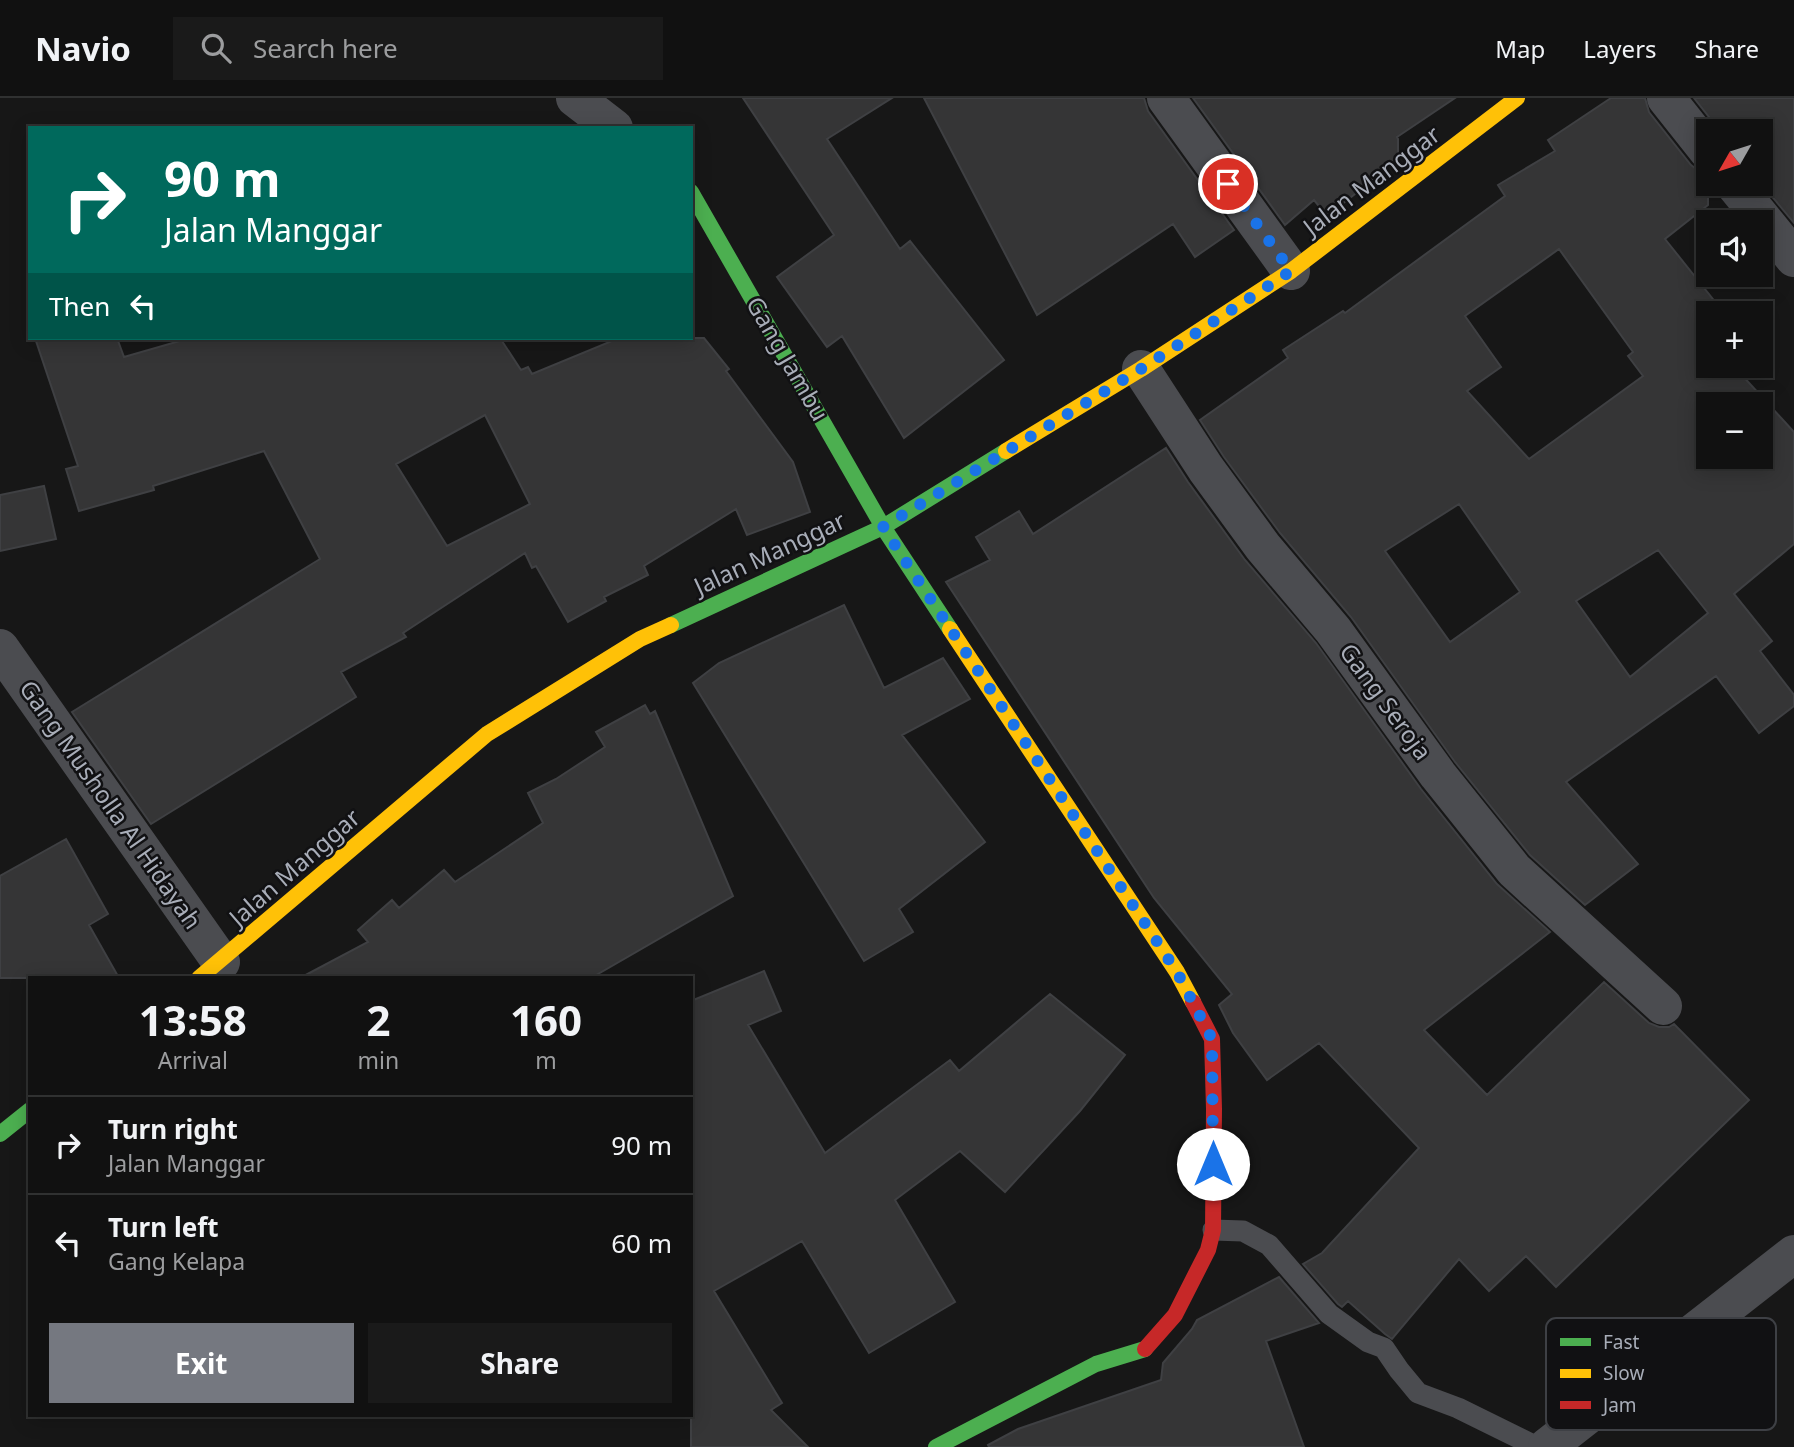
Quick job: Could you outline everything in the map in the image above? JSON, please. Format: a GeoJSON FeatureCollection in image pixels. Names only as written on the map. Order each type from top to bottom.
{"type":"FeatureCollection","features":[{"type":"Feature","properties":{"kind":"main road","name":"Jalan Manggar"},"geometry":{"type":"LineString","coordinates":[[210,970],[487,734],[640,639],[883,527],[1141,369],[1291,271],[1517,98]]}},
{"type":"Feature","properties":{"kind":"main road","name":"Gang Jambu"},"geometry":{"type":"LineString","coordinates":[[693,195],[883,527],[1177,972],[1212,1039],[1213,1230],[1208,1250],[1175,1315],[1147,1348],[1096,1364],[936,1447]]}},
{"type":"Feature","properties":{"kind":"main road"},"geometry":{"type":"LineString","coordinates":[[0,1134],[28,1112]]}},
{"type":"Feature","properties":{"kind":"street"},"geometry":{"type":"LineString","coordinates":[[575,98],[611,126]]}},
{"type":"Feature","properties":{"kind":"street"},"geometry":{"type":"LineString","coordinates":[[1166,98],[1291,271]]}},
{"type":"Feature","properties":{"kind":"street"},"geometry":{"type":"LineString","coordinates":[[1666,98],[1696,136]]}},
{"type":"Feature","properties":{"kind":"street"},"geometry":{"type":"LineString","coordinates":[[1744,196],[1794,258]]}},
{"type":"Feature","properties":{"kind":"street","name":"Gang Seroja"},"geometry":{"type":"LineString","coordinates":[[1141,369],[1206,469],[1263,547],[1333,630],[1438,775],[1514,870],[1663,1006]]}},
{"type":"Feature","properties":{"kind":"street","name":"Gang Musholla Al Hidayah"},"geometry":{"type":"LineString","coordinates":[[0,648],[210,970]]}},
{"type":"Feature","properties":{"kind":"street"},"geometry":{"type":"LineString","coordinates":[[1712,1318],[1794,1254]]}},
{"type":"Feature","properties":{"kind":"street"},"geometry":{"type":"LineString","coordinates":[[1547,1447],[1569,1430]]}},
{"type":"Feature","properties":{"kind":"lane"},"geometry":{"type":"LineString","coordinates":[[1213,1230],[1243,1231],[1269,1245],[1329,1314],[1368,1342],[1384,1348],[1418,1393],[1458,1408],[1537,1447]]}},
{"type":"Feature","properties":{"kind":"building"},"geometry":{"type":"Polygon","coordinates":[[[743,98],[892,98],[827,139],[900,249],[910,241],[1004,360],[904,438],[842,336],[827,347],[777,277],[834,235],[743,98]]]}},
{"type":"Feature","properties":{"kind":"building"},"geometry":{"type":"Polygon","coordinates":[[[924,98],[1144,98],[1148,111],[1234,230],[1195,257],[1173,224],[1037,315],[924,98]]]}},
{"type":"Feature","properties":{"kind":"building"},"geometry":{"type":"Polygon","coordinates":[[[1193,98],[1455,98],[1397,137],[1398,157],[1327,216],[1314,200],[1285,225],[1193,98]]]}},
{"type":"Feature","properties":{"kind":"building"},"geometry":{"type":"Polygon","coordinates":[[[1611,98],[1645,98],[1649,112],[1696,169],[1696,196],[1708,196],[1708,205],[1702,210],[1696,210],[1696,214],[1665,239],[1696,278],[1696,287],[1703,287],[1714,301],[1696,301],[1696,378],[1745,378],[1757,392],[1696,392],[1696,469],[1773,469],[1773,409],[1794,432],[1794,544],[1734,594],[1772,641],[1760,651],[1794,695],[1794,706],[1759,733],[1716,676],[1566,782],[1638,864],[1585,905],[1530,855],[1455,762],[1351,617],[1280,533],[1200,420],[1288,358],[1283,350],[1343,311],[1345,313],[1505,196],[1498,185],[1555,151],[1548,140],[1611,98]],[[1559,249],[1465,316],[1501,367],[1467,391],[1529,459],[1643,376],[1628,356],[1633,352],[1559,249]],[[1459,504],[1385,551],[1450,642],[1520,592],[1459,504]],[[1658,550],[1576,601],[1630,677],[1708,613],[1658,550]]]}},
{"type":"Feature","properties":{"kind":"building"},"geometry":{"type":"Polygon","coordinates":[[[1694,98],[1794,98],[1794,223],[1772,196],[1773,119],[1711,119],[1694,98]]]}},
{"type":"Feature","properties":{"kind":"building"},"geometry":{"type":"Polygon","coordinates":[[[704,338],[729,369],[726,371],[793,462],[810,512],[747,535],[736,509],[644,566],[648,575],[604,597],[606,601],[568,622],[536,566],[532,568],[525,553],[403,633],[406,637],[341,672],[356,697],[151,824],[72,712],[320,559],[264,451],[153,486],[154,490],[79,511],[66,469],[78,466],[36,340],[118,340],[124,357],[183,340],[501,340],[521,370],[528,367],[532,374],[614,340],[704,338]],[[485,415],[396,464],[447,546],[530,504],[485,415]]]}},
{"type":"Feature","properties":{"kind":"building"},"geometry":{"type":"Polygon","coordinates":[[[1166,448],[1245,560],[1316,643],[1421,789],[1497,884],[1550,932],[1424,1030],[1487,1095],[1604,982],[1649,1023],[1659,1027],[1674,1024],[1749,1100],[1556,1287],[1526,1256],[1489,1291],[1459,1259],[1392,1339],[1348,1301],[1342,1307],[1338,1304],[1303,1264],[1322,1253],[1419,1148],[1319,1043],[1267,1080],[1233,1033],[1219,1005],[1232,994],[1154,898],[946,582],[990,560],[976,537],[1019,511],[1033,534],[1166,448]]]}},
{"type":"Feature","properties":{"kind":"building"},"geometry":{"type":"Polygon","coordinates":[[[44,486],[56,539],[0,551],[0,495],[44,486]]]}},
{"type":"Feature","properties":{"kind":"building"},"geometry":{"type":"Polygon","coordinates":[[[844,605],[884,688],[943,658],[970,699],[902,735],[985,842],[899,909],[913,932],[864,961],[693,683],[719,663],[844,605]]]}},
{"type":"Feature","properties":{"kind":"building"},"geometry":{"type":"Polygon","coordinates":[[[645,705],[650,714],[655,711],[733,896],[594,976],[304,976],[368,942],[358,930],[392,900],[399,908],[444,870],[455,882],[543,823],[528,793],[556,779],[605,747],[596,732],[645,705]]]}},
{"type":"Feature","properties":{"kind":"building"},"geometry":{"type":"Polygon","coordinates":[[[66,839],[108,914],[89,925],[118,976],[0,978],[0,876],[66,839]]]}},
{"type":"Feature","properties":{"kind":"building"},"geometry":{"type":"Polygon","coordinates":[[[764,971],[781,1011],[748,1025],[825,1153],[950,1060],[959,1071],[1050,994],[1125,1055],[1080,1111],[1005,1192],[960,1151],[895,1200],[955,1302],[869,1353],[802,1241],[714,1291],[782,1403],[771,1410],[808,1447],[691,1447],[693,1000],[764,971]]]}},
{"type":"Feature","properties":{"kind":"building"},"geometry":{"type":"Polygon","coordinates":[[[1279,1277],[1319,1323],[1266,1341],[1304,1447],[989,1447],[988,1445],[1018,1429],[1161,1380],[1163,1363],[1197,1320],[1279,1277]]]}},
{"type":"Feature","properties":{"kind":"traffic: fast"},"geometry":{"type":"LineString","coordinates":[[693,195],[883,527],[950,629]]}},
{"type":"Feature","properties":{"kind":"traffic: fast"},"geometry":{"type":"LineString","coordinates":[[671,625],[883,527],[1006,451]]}},
{"type":"Feature","properties":{"kind":"traffic: fast"},"geometry":{"type":"LineString","coordinates":[[0,1134],[28,1112]]}},
{"type":"Feature","properties":{"kind":"traffic: fast"},"geometry":{"type":"LineString","coordinates":[[936,1447],[1096,1364],[1145,1349]]}},
{"type":"Feature","properties":{"kind":"traffic: slow"},"geometry":{"type":"LineString","coordinates":[[1006,451],[1141,369],[1291,271],[1517,98]]}},
{"type":"Feature","properties":{"kind":"traffic: slow"},"geometry":{"type":"LineString","coordinates":[[201,976],[487,734],[640,639],[671,625]]}},
{"type":"Feature","properties":{"kind":"traffic: slow"},"geometry":{"type":"LineString","coordinates":[[950,629],[1177,972],[1193,1002]]}},
{"type":"Feature","properties":{"kind":"traffic: jam"},"geometry":{"type":"LineString","coordinates":[[1145,1349],[1175,1315],[1208,1250],[1213,1230],[1212,1039],[1193,1002]]}},
{"type":"Feature","properties":{"kind":"route"},"geometry":{"type":"LineString","coordinates":[[1213,1164],[1212,1039],[1177,972],[883,527],[1141,369],[1291,271],[1228,184]]}}]}
